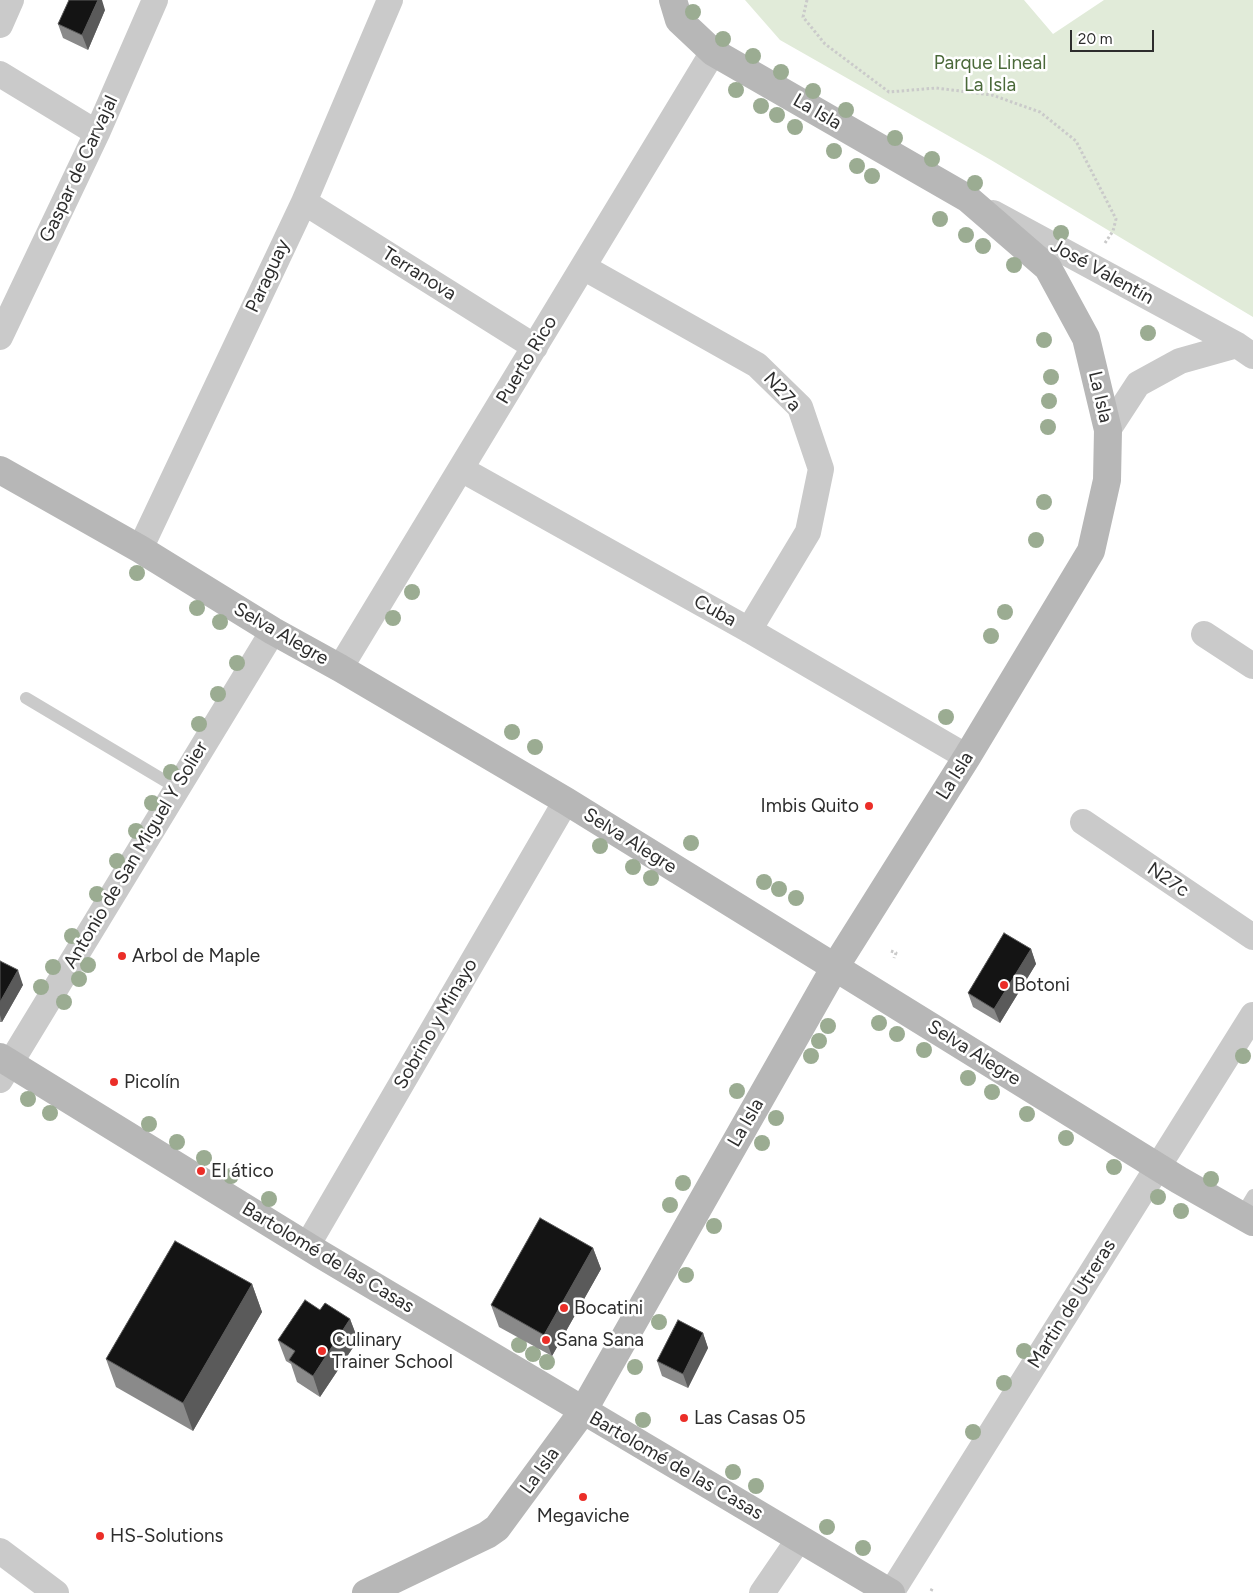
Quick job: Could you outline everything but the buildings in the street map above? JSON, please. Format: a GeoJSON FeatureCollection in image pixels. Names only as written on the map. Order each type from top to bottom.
{"type":"FeatureCollection","features":[{"type":"Feature","properties":{"kind":"street"},"geometry":{"type":"LineString","coordinates":[[0,25],[11,0]]}},
{"type":"Feature","properties":{"kind":"street","name":"Gaspar de Carvajal"},"geometry":{"type":"LineString","coordinates":[[0,337],[97,133],[155,0]]}},
{"type":"Feature","properties":{"kind":"street","name":"Paraguay"},"geometry":{"type":"LineString","coordinates":[[140,549],[304,202],[390,0]]}},
{"type":"Feature","properties":{"kind":"street","name":"La Isla"},"geometry":{"type":"LineString","coordinates":[[366,1593],[487,1535],[497,1528],[583,1411],[835,967],[967,757],[1091,551],[1107,480],[1108,430],[1086,338],[1048,268],[967,198],[714,52],[679,20],[673,0]]}},
{"type":"Feature","properties":{"kind":"street","name":"Puerto Rico"},"geometry":{"type":"LineString","coordinates":[[340,668],[714,52]]}},
{"type":"Feature","properties":{"kind":"street"},"geometry":{"type":"LineString","coordinates":[[0,74],[97,133]]}},
{"type":"Feature","properties":{"kind":"street","name":"José Valentín"},"geometry":{"type":"LineString","coordinates":[[967,198],[1245,351]]}},
{"type":"Feature","properties":{"kind":"street","name":"Terranova"},"geometry":{"type":"LineString","coordinates":[[304,202],[535,347]]}},
{"type":"Feature","properties":{"kind":"street","name":"N27a"},"geometry":{"type":"LineString","coordinates":[[583,267],[757,365],[800,407],[821,469],[808,532],[749,630]]}},
{"type":"Feature","properties":{"kind":"street","name":"José Valentín"},"geometry":{"type":"LineString","coordinates":[[1108,430],[1138,384],[1180,361],[1245,351]]}},
{"type":"Feature","properties":{"kind":"street","name":"Cuba"},"geometry":{"type":"LineString","coordinates":[[461,468],[749,630],[967,757]]}},
{"type":"Feature","properties":{"kind":"street","name":"Selva Alegre"},"geometry":{"type":"LineString","coordinates":[[0,470],[140,549],[273,631],[340,668],[566,801],[1158,1166],[1249,1211]]}},
{"type":"Feature","properties":{"kind":"street","name":"Antonio de San Miguel Y Solier"},"geometry":{"type":"LineString","coordinates":[[3,1066],[273,631]]}},
{"type":"Feature","properties":{"kind":"street"},"geometry":{"type":"LineString","coordinates":[[1204,634],[1253,666]]}},
{"type":"Feature","properties":{"kind":"street","name":"Sobrino y Minayo"},"geometry":{"type":"LineString","coordinates":[[307,1246],[566,801]]}},
{"type":"Feature","properties":{"kind":"street","name":"N27c"},"geometry":{"type":"LineString","coordinates":[[1083,822],[1253,937]]}},
{"type":"Feature","properties":{"kind":"street","name":"Martin de Utreras"},"geometry":{"type":"LineString","coordinates":[[891,1593],[1253,1015]]}},
{"type":"Feature","properties":{"kind":"street","name":"Bartolomé de las Casas"},"geometry":{"type":"LineString","coordinates":[[3,1066],[891,1593]]}},
{"type":"Feature","properties":{"kind":"street"},"geometry":{"type":"LineString","coordinates":[[762,1593],[799,1538]]}},
{"type":"Feature","properties":{"kind":"street"},"geometry":{"type":"LineString","coordinates":[[0,1551],[56,1593]]}},
{"type":"Feature","properties":{"kind":"lane"},"geometry":{"type":"LineString","coordinates":[[26,698],[177,788]]}},
{"type":"Feature","properties":{"kind":"path"},"geometry":{"type":"LineString","coordinates":[[807,0],[803,16],[825,44],[889,92],[936,88],[992,95],[1040,112],[1076,141],[1116,218],[1113,231],[1102,248]]}},
{"type":"Feature","properties":{"kind":"path"},"geometry":{"type":"LineString","coordinates":[[892,950],[896,953],[894,958]]}},
{"type":"Feature","properties":{"kind":"green space","name":"Parque Lineal La Isla"},"geometry":{"type":"Polygon","coordinates":[[[745,0],[1024,0],[1053,34],[1104,0],[1253,0],[1253,317],[991,160],[780,40],[745,0]]]}},
{"type":"Feature","properties":{"kind":"place","name":"Imbis Quito"},"geometry":{"type":"Point","coordinates":[869,806]}},
{"type":"Feature","properties":{"kind":"place","name":"Arbol de Maple"},"geometry":{"type":"Point","coordinates":[122,956]}},
{"type":"Feature","properties":{"kind":"place","name":"Botoni"},"geometry":{"type":"Point","coordinates":[1004,985]}},
{"type":"Feature","properties":{"kind":"place","name":"Picolín"},"geometry":{"type":"Point","coordinates":[114,1082]}},
{"type":"Feature","properties":{"kind":"place","name":"El ático"},"geometry":{"type":"Point","coordinates":[201,1171]}},
{"type":"Feature","properties":{"kind":"place","name":"Bocatini"},"geometry":{"type":"Point","coordinates":[564,1308]}},
{"type":"Feature","properties":{"kind":"place","name":"Sana Sana"},"geometry":{"type":"Point","coordinates":[546,1340]}},
{"type":"Feature","properties":{"kind":"place","name":"Culinary Trainer School"},"geometry":{"type":"Point","coordinates":[322,1351]}},
{"type":"Feature","properties":{"kind":"place","name":"Las Casas 05"},"geometry":{"type":"Point","coordinates":[684,1418]}},
{"type":"Feature","properties":{"kind":"place","name":"Megaviche"},"geometry":{"type":"Point","coordinates":[583,1497]}},
{"type":"Feature","properties":{"kind":"place","name":"HS-Solutions"},"geometry":{"type":"Point","coordinates":[100,1536]}}]}
